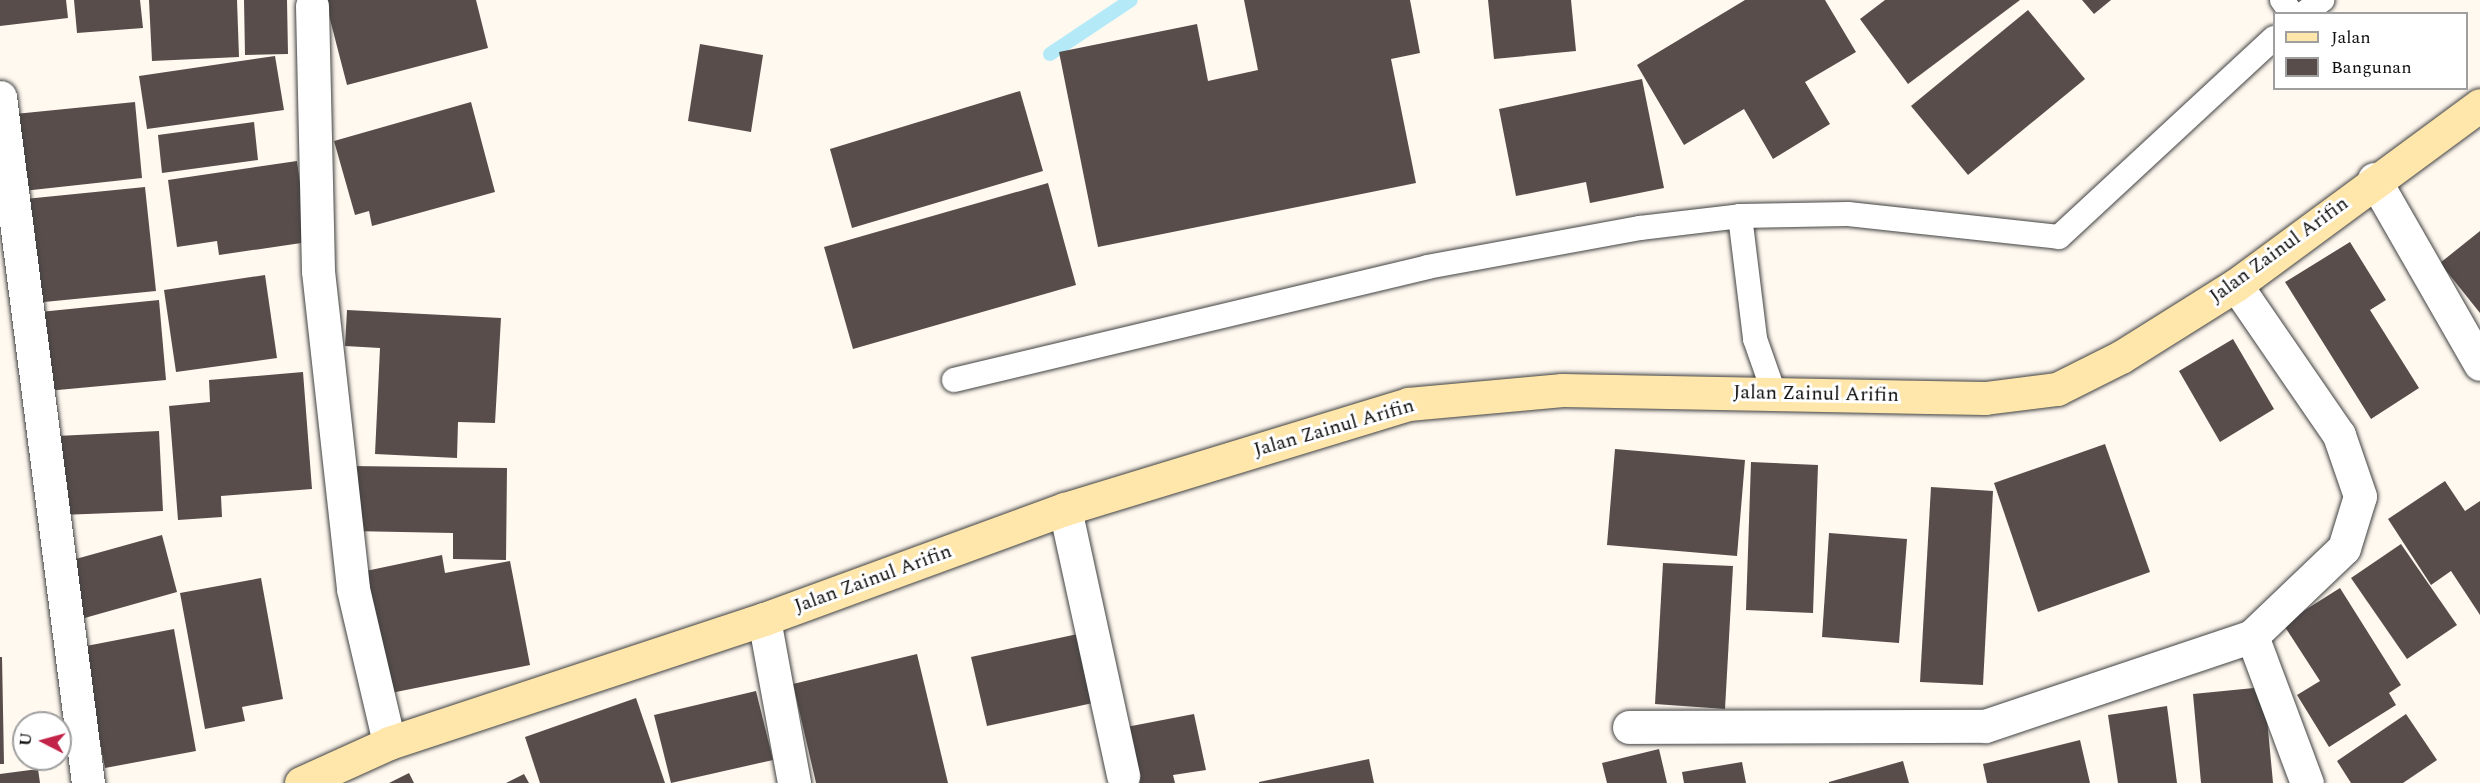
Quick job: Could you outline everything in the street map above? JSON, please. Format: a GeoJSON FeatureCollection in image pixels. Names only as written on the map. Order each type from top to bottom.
{"type":"FeatureCollection","features":[{"type":"Feature","properties":{"kind":"street"},"geometry":{"type":"LineString","coordinates":[[312,6],[320,283],[353,589],[389,743]]}},
{"type":"Feature","properties":{"kind":"street"},"geometry":{"type":"LineString","coordinates":[[0,97],[9,222],[87,783]]}},
{"type":"Feature","properties":{"kind":"street","name":"Jalan Zainul Arifin"},"geometry":{"type":"LineString","coordinates":[[301,783],[339,775],[389,743],[764,619],[1065,509],[1408,404],[1562,390],[1985,398],[2057,389],[2121,357],[2235,285],[2374,179],[2480,105]]}},
{"type":"Feature","properties":{"kind":"street"},"geometry":{"type":"LineString","coordinates":[[2374,179],[2480,364]]}},
{"type":"Feature","properties":{"kind":"street"},"geometry":{"type":"LineString","coordinates":[[1629,726],[1985,726],[2252,636],[2344,548],[2360,496],[2339,435],[2235,285]]}},
{"type":"Feature","properties":{"kind":"street"},"geometry":{"type":"LineString","coordinates":[[1065,509],[1122,776]]}},
{"type":"Feature","properties":{"kind":"street"},"geometry":{"type":"LineString","coordinates":[[764,619],[794,783]]}},
{"type":"Feature","properties":{"kind":"street"},"geometry":{"type":"LineString","coordinates":[[2252,636],[2307,783]]}},
{"type":"Feature","properties":{"kind":"lane"},"geometry":{"type":"LineString","coordinates":[[2306,12],[2322,0]]}},
{"type":"Feature","properties":{"kind":"lane"},"geometry":{"type":"LineString","coordinates":[[954,380],[1427,267],[1640,228],[1740,216],[1848,214],[2059,237],[2273,39]]}},
{"type":"Feature","properties":{"kind":"lane"},"geometry":{"type":"LineString","coordinates":[[1740,216],[1755,339],[1774,393]]}},
{"type":"Feature","properties":{"kind":"building"},"geometry":{"type":"Polygon","coordinates":[[[0,0],[66,0],[68,18],[0,26],[0,0]]]}},
{"type":"Feature","properties":{"kind":"building"},"geometry":{"type":"Polygon","coordinates":[[[74,0],[140,0],[143,28],[77,33],[74,0]]]}},
{"type":"Feature","properties":{"kind":"building"},"geometry":{"type":"Polygon","coordinates":[[[149,0],[237,0],[239,57],[152,61],[149,0]]]}},
{"type":"Feature","properties":{"kind":"building"},"geometry":{"type":"Polygon","coordinates":[[[244,0],[287,0],[288,54],[245,55],[244,0]]]}},
{"type":"Feature","properties":{"kind":"building"},"geometry":{"type":"Polygon","coordinates":[[[325,0],[476,0],[488,48],[347,85],[325,0]]]}},
{"type":"Feature","properties":{"kind":"building"},"geometry":{"type":"Polygon","coordinates":[[[1244,0],[1410,0],[1420,53],[1391,59],[1416,183],[1098,247],[1059,52],[1197,24],[1208,81],[1258,70],[1244,0]]]}},
{"type":"Feature","properties":{"kind":"building"},"geometry":{"type":"Polygon","coordinates":[[[1488,0],[1571,0],[1576,51],[1494,59],[1488,0]]]}},
{"type":"Feature","properties":{"kind":"building"},"geometry":{"type":"Polygon","coordinates":[[[1745,0],[1825,0],[1856,52],[1805,82],[1830,124],[1773,159],[1744,109],[1684,145],[1637,65],[1745,0]]]}},
{"type":"Feature","properties":{"kind":"building"},"geometry":{"type":"Polygon","coordinates":[[[1885,0],[2020,0],[1908,84],[1860,19],[1885,0]]]}},
{"type":"Feature","properties":{"kind":"building"},"geometry":{"type":"Polygon","coordinates":[[[2082,0],[2111,0],[2094,14],[2082,0]]]}},
{"type":"Feature","properties":{"kind":"building"},"geometry":{"type":"Polygon","coordinates":[[[2028,10],[2085,79],[1968,175],[1911,106],[2028,10]]]}},
{"type":"Feature","properties":{"kind":"building"},"geometry":{"type":"Polygon","coordinates":[[[700,44],[763,55],[751,132],[688,121],[700,44]]]}},
{"type":"Feature","properties":{"kind":"building"},"geometry":{"type":"Polygon","coordinates":[[[275,56],[284,110],[147,129],[139,76],[275,56]]]}},
{"type":"Feature","properties":{"kind":"building"},"geometry":{"type":"Polygon","coordinates":[[[1642,79],[1664,188],[1590,203],[1586,182],[1516,196],[1499,109],[1642,79]]]}},
{"type":"Feature","properties":{"kind":"building"},"geometry":{"type":"Polygon","coordinates":[[[1020,91],[1043,171],[852,228],[830,149],[1020,91]]]}},
{"type":"Feature","properties":{"kind":"building"},"geometry":{"type":"Polygon","coordinates":[[[135,102],[142,178],[23,191],[15,114],[135,102]]]}},
{"type":"Feature","properties":{"kind":"building"},"geometry":{"type":"Polygon","coordinates":[[[471,102],[495,192],[372,226],[369,211],[355,215],[334,141],[471,102]]]}},
{"type":"Feature","properties":{"kind":"building"},"geometry":{"type":"Polygon","coordinates":[[[254,122],[258,160],[162,173],[158,135],[254,122]]]}},
{"type":"Feature","properties":{"kind":"building"},"geometry":{"type":"Polygon","coordinates":[[[297,161],[308,242],[219,255],[217,241],[177,247],[168,180],[297,161]]]}},
{"type":"Feature","properties":{"kind":"building"},"geometry":{"type":"Polygon","coordinates":[[[1048,183],[1076,285],[853,349],[824,247],[1048,183]]]}},
{"type":"Feature","properties":{"kind":"building"},"geometry":{"type":"Polygon","coordinates":[[[145,187],[156,291],[34,303],[25,199],[145,187]]]}},
{"type":"Feature","properties":{"kind":"building"},"geometry":{"type":"Polygon","coordinates":[[[2480,231],[2480,313],[2440,263],[2480,231]]]}},
{"type":"Feature","properties":{"kind":"building"},"geometry":{"type":"Polygon","coordinates":[[[2350,242],[2386,300],[2370,310],[2419,388],[2371,419],[2285,282],[2350,242]]]}},
{"type":"Feature","properties":{"kind":"building"},"geometry":{"type":"Polygon","coordinates":[[[265,275],[277,358],[176,372],[164,290],[265,275]]]}},
{"type":"Feature","properties":{"kind":"building"},"geometry":{"type":"Polygon","coordinates":[[[159,300],[166,380],[47,391],[40,312],[159,300]]]}},
{"type":"Feature","properties":{"kind":"building"},"geometry":{"type":"Polygon","coordinates":[[[347,310],[501,318],[495,423],[458,422],[457,458],[375,454],[380,348],[345,346],[347,310]]]}},
{"type":"Feature","properties":{"kind":"building"},"geometry":{"type":"Polygon","coordinates":[[[2233,339],[2274,409],[2220,442],[2179,371],[2233,339]]]}},
{"type":"Feature","properties":{"kind":"building"},"geometry":{"type":"Polygon","coordinates":[[[303,372],[312,489],[221,496],[222,517],[178,520],[169,406],[210,402],[209,380],[303,372]]]}},
{"type":"Feature","properties":{"kind":"building"},"geometry":{"type":"Polygon","coordinates":[[[159,431],[163,511],[61,515],[57,436],[159,431]]]}},
{"type":"Feature","properties":{"kind":"building"},"geometry":{"type":"Polygon","coordinates":[[[2105,444],[2150,572],[2038,612],[1994,483],[2105,444]]]}},
{"type":"Feature","properties":{"kind":"building"},"geometry":{"type":"Polygon","coordinates":[[[1615,449],[1745,460],[1737,556],[1607,545],[1615,449]]]}},
{"type":"Feature","properties":{"kind":"building"},"geometry":{"type":"Polygon","coordinates":[[[1751,462],[1818,465],[1813,613],[1746,610],[1751,462]]]}},
{"type":"Feature","properties":{"kind":"building"},"geometry":{"type":"Polygon","coordinates":[[[351,466],[507,468],[506,560],[453,559],[453,533],[350,531],[351,466]]]}},
{"type":"Feature","properties":{"kind":"building"},"geometry":{"type":"Polygon","coordinates":[[[2445,481],[2465,511],[2480,501],[2480,615],[2451,571],[2431,585],[2388,519],[2445,481]]]}},
{"type":"Feature","properties":{"kind":"building"},"geometry":{"type":"Polygon","coordinates":[[[1931,487],[1993,491],[1983,685],[1920,682],[1931,487]]]}},
{"type":"Feature","properties":{"kind":"building"},"geometry":{"type":"Polygon","coordinates":[[[1829,533],[1907,539],[1899,643],[1822,637],[1829,533]]]}},
{"type":"Feature","properties":{"kind":"building"},"geometry":{"type":"Polygon","coordinates":[[[162,535],[177,592],[81,619],[65,562],[162,535]]]}},
{"type":"Feature","properties":{"kind":"building"},"geometry":{"type":"Polygon","coordinates":[[[2401,544],[2457,625],[2407,659],[2351,578],[2401,544]]]}},
{"type":"Feature","properties":{"kind":"building"},"geometry":{"type":"Polygon","coordinates":[[[442,555],[445,573],[510,561],[530,665],[386,694],[361,572],[442,555]]]}},
{"type":"Feature","properties":{"kind":"building"},"geometry":{"type":"Polygon","coordinates":[[[1663,563],[1733,566],[1725,709],[1655,704],[1663,563]]]}},
{"type":"Feature","properties":{"kind":"building"},"geometry":{"type":"Polygon","coordinates":[[[261,578],[283,699],[242,707],[245,721],[205,729],[180,593],[261,578]]]}},
{"type":"Feature","properties":{"kind":"building"},"geometry":{"type":"Polygon","coordinates":[[[2340,588],[2401,685],[2389,693],[2396,705],[2329,747],[2297,695],[2320,681],[2283,624],[2340,588]]]}},
{"type":"Feature","properties":{"kind":"building"},"geometry":{"type":"Polygon","coordinates":[[[174,629],[196,751],[105,768],[81,647],[174,629]]]}},
{"type":"Feature","properties":{"kind":"building"},"geometry":{"type":"Polygon","coordinates":[[[1087,632],[1102,701],[987,726],[971,657],[1087,632]]]}},
{"type":"Feature","properties":{"kind":"building"},"geometry":{"type":"Polygon","coordinates":[[[917,654],[948,783],[816,783],[793,684],[917,654]]]}},
{"type":"Feature","properties":{"kind":"building"},"geometry":{"type":"Polygon","coordinates":[[[0,657],[2,657],[4,764],[0,764],[0,657]]]}},
{"type":"Feature","properties":{"kind":"building"},"geometry":{"type":"Polygon","coordinates":[[[2264,687],[2273,783],[2201,783],[2193,694],[2264,687]]]}},
{"type":"Feature","properties":{"kind":"building"},"geometry":{"type":"Polygon","coordinates":[[[756,691],[773,760],[671,783],[654,715],[756,691]]]}},
{"type":"Feature","properties":{"kind":"building"},"geometry":{"type":"Polygon","coordinates":[[[636,698],[665,783],[540,783],[525,737],[636,698]]]}},
{"type":"Feature","properties":{"kind":"building"},"geometry":{"type":"Polygon","coordinates":[[[2167,706],[2177,783],[2118,783],[2108,715],[2167,706]]]}},
{"type":"Feature","properties":{"kind":"building"},"geometry":{"type":"Polygon","coordinates":[[[1194,714],[1206,770],[1173,775],[1175,783],[1132,783],[1121,728],[1194,714]]]}},
{"type":"Feature","properties":{"kind":"building"},"geometry":{"type":"Polygon","coordinates":[[[2406,714],[2437,760],[2403,783],[2351,783],[2337,761],[2406,714]]]}},
{"type":"Feature","properties":{"kind":"building"},"geometry":{"type":"Polygon","coordinates":[[[2080,740],[2090,783],[1987,783],[1983,764],[2080,740]]]}},
{"type":"Feature","properties":{"kind":"building"},"geometry":{"type":"Polygon","coordinates":[[[1659,749],[1667,783],[1607,783],[1602,763],[1659,749]]]}},
{"type":"Feature","properties":{"kind":"building"},"geometry":{"type":"Polygon","coordinates":[[[1369,759],[1374,783],[1259,783],[1259,782],[1369,759]]]}},
{"type":"Feature","properties":{"kind":"building"},"geometry":{"type":"Polygon","coordinates":[[[1903,761],[1909,783],[1829,783],[1829,782],[1903,761]]]}},
{"type":"Feature","properties":{"kind":"building"},"geometry":{"type":"Polygon","coordinates":[[[1742,762],[1746,783],[1684,783],[1682,772],[1742,762]]]}},
{"type":"Feature","properties":{"kind":"building"},"geometry":{"type":"Polygon","coordinates":[[[38,771],[40,783],[0,783],[0,774],[38,771]]]}},
{"type":"Feature","properties":{"kind":"building"},"geometry":{"type":"Polygon","coordinates":[[[409,773],[414,783],[389,783],[409,773]]]}},
{"type":"Feature","properties":{"kind":"building"},"geometry":{"type":"Polygon","coordinates":[[[524,774],[529,783],[506,783],[524,774]]]}},
{"type":"Feature","properties":{"kind":"waterway"},"geometry":{"type":"LineString","coordinates":[[1050,54],[1131,0]]}}]}
